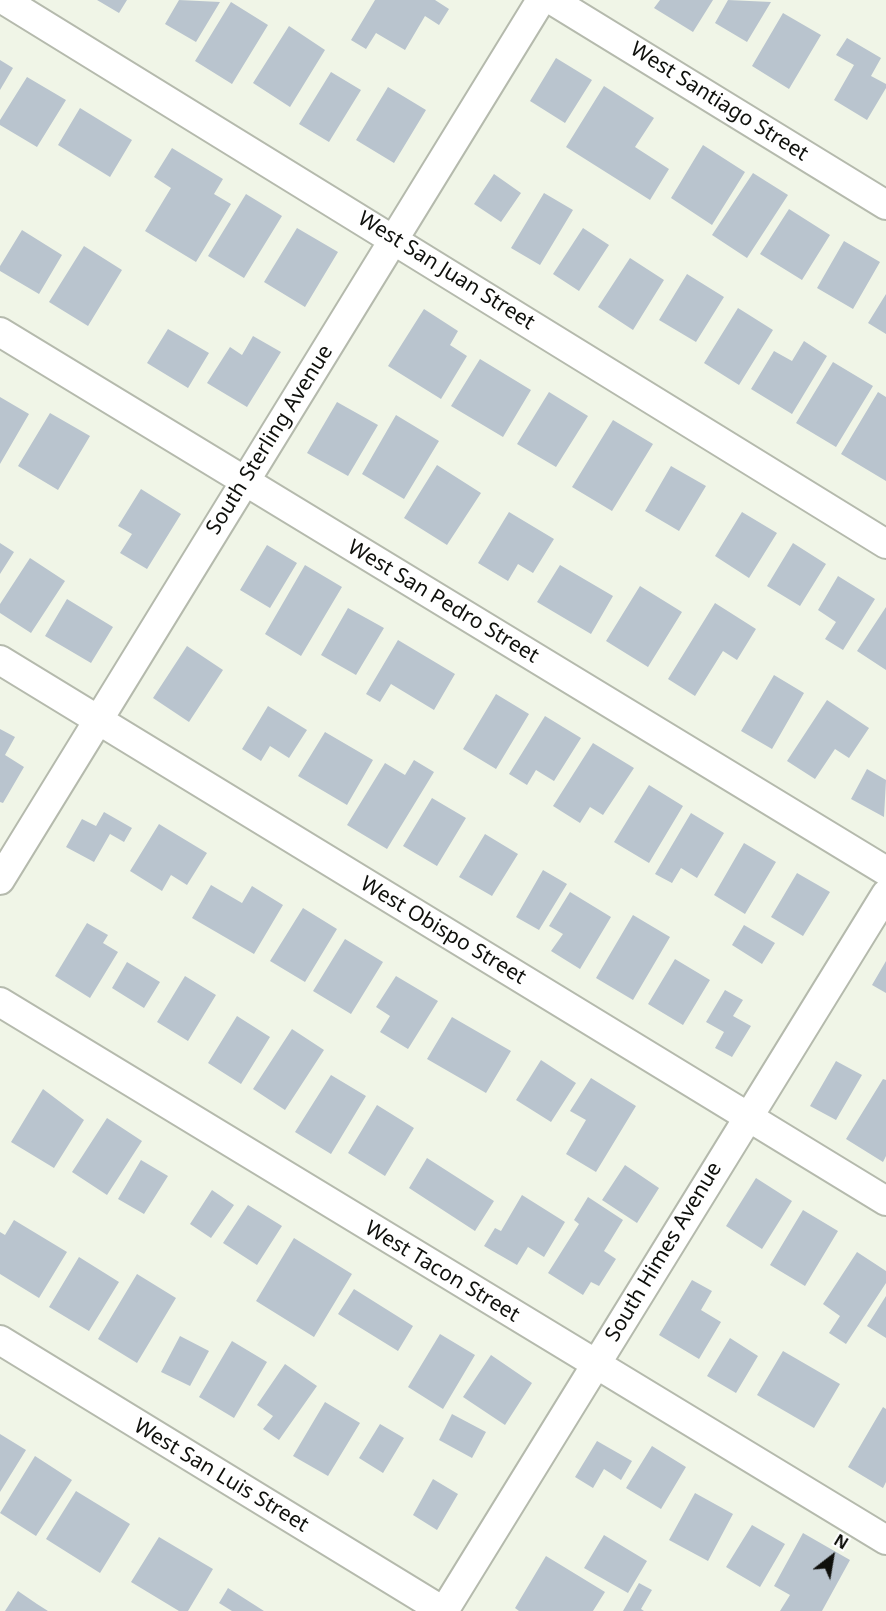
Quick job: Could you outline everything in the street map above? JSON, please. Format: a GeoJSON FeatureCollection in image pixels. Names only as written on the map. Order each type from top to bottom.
{"type":"FeatureCollection","features":[{"type":"Feature","properties":{"kind":"street","name":"West San Juan Street"},"geometry":{"type":"LineString","coordinates":[[4,0],[886,544]]}},
{"type":"Feature","properties":{"kind":"street","name":"South Sterling Avenue"},"geometry":{"type":"LineString","coordinates":[[0,880],[541,0]]}},
{"type":"Feature","properties":{"kind":"street","name":"West Santiago Street"},"geometry":{"type":"LineString","coordinates":[[552,0],[886,205]]}},
{"type":"Feature","properties":{"kind":"street","name":"West San Pedro Street"},"geometry":{"type":"LineString","coordinates":[[0,332],[886,871]]}},
{"type":"Feature","properties":{"kind":"street","name":"West Obispo Street"},"geometry":{"type":"LineString","coordinates":[[0,660],[886,1201]]}},
{"type":"Feature","properties":{"kind":"street","name":"South Himes Avenue"},"geometry":{"type":"LineString","coordinates":[[444,1611],[747,1116],[886,894]]}},
{"type":"Feature","properties":{"kind":"street","name":"West Tacon Street"},"geometry":{"type":"LineString","coordinates":[[0,1002],[886,1540]]}},
{"type":"Feature","properties":{"kind":"street","name":"West San Luis Street"},"geometry":{"type":"LineString","coordinates":[[0,1340],[444,1611]]}},
{"type":"Feature","properties":{"kind":"building"},"geometry":{"type":"Polygon","coordinates":[[[97,0],[127,0],[119,13],[97,0]]]}},
{"type":"Feature","properties":{"kind":"building"},"geometry":{"type":"Polygon","coordinates":[[[179,0],[220,2],[196,42],[165,24],[179,0]]]}},
{"type":"Feature","properties":{"kind":"building"},"geometry":{"type":"Polygon","coordinates":[[[375,0],[435,0],[449,9],[439,25],[425,16],[405,50],[376,33],[366,49],[351,40],[375,0]]]}},
{"type":"Feature","properties":{"kind":"building"},"geometry":{"type":"Polygon","coordinates":[[[660,0],[713,0],[693,32],[654,8],[660,0]]]}},
{"type":"Feature","properties":{"kind":"building"},"geometry":{"type":"Polygon","coordinates":[[[728,0],[771,2],[747,42],[715,23],[728,0]]]}},
{"type":"Feature","properties":{"kind":"building"},"geometry":{"type":"Polygon","coordinates":[[[231,2],[268,25],[232,84],[195,61],[231,2]]]}},
{"type":"Feature","properties":{"kind":"building"},"geometry":{"type":"Polygon","coordinates":[[[783,13],[821,35],[789,89],[752,66],[783,13]]]}},
{"type":"Feature","properties":{"kind":"building"},"geometry":{"type":"Polygon","coordinates":[[[289,26],[325,50],[290,107],[253,83],[289,26]]]}},
{"type":"Feature","properties":{"kind":"building"},"geometry":{"type":"Polygon","coordinates":[[[847,38],[881,58],[871,76],[886,84],[886,88],[867,120],[834,100],[854,65],[836,55],[847,38]]]}},
{"type":"Feature","properties":{"kind":"building"},"geometry":{"type":"Polygon","coordinates":[[[556,58],[592,80],[565,123],[530,101],[556,58]]]}},
{"type":"Feature","properties":{"kind":"building"},"geometry":{"type":"Polygon","coordinates":[[[0,60],[13,68],[0,90],[0,60]]]}},
{"type":"Feature","properties":{"kind":"building"},"geometry":{"type":"Polygon","coordinates":[[[331,72],[361,90],[329,142],[299,124],[331,72]]]}},
{"type":"Feature","properties":{"kind":"building"},"geometry":{"type":"Polygon","coordinates":[[[27,77],[66,100],[37,147],[0,125],[0,120],[27,77]]]}},
{"type":"Feature","properties":{"kind":"building"},"geometry":{"type":"Polygon","coordinates":[[[604,86],[654,118],[635,147],[669,169],[650,200],[566,147],[604,86]]]}},
{"type":"Feature","properties":{"kind":"building"},"geometry":{"type":"Polygon","coordinates":[[[388,87],[426,110],[394,163],[356,140],[388,87]]]}},
{"type":"Feature","properties":{"kind":"building"},"geometry":{"type":"Polygon","coordinates":[[[80,108],[132,140],[110,177],[58,145],[80,108]]]}},
{"type":"Feature","properties":{"kind":"building"},"geometry":{"type":"Polygon","coordinates":[[[703,145],[745,172],[712,225],[671,198],[703,145]]]}},
{"type":"Feature","properties":{"kind":"building"},"geometry":{"type":"Polygon","coordinates":[[[172,148],[223,179],[214,194],[231,204],[196,262],[145,231],[171,188],[154,177],[172,148]]]}},
{"type":"Feature","properties":{"kind":"building"},"geometry":{"type":"Polygon","coordinates":[[[753,173],[788,195],[747,258],[712,235],[753,173]]]}},
{"type":"Feature","properties":{"kind":"building"},"geometry":{"type":"Polygon","coordinates":[[[494,174],[521,193],[501,222],[474,204],[494,174]]]}},
{"type":"Feature","properties":{"kind":"building"},"geometry":{"type":"Polygon","coordinates":[[[544,193],[573,210],[540,265],[511,248],[544,193]]]}},
{"type":"Feature","properties":{"kind":"building"},"geometry":{"type":"Polygon","coordinates":[[[246,194],[282,216],[244,278],[208,256],[246,194]]]}},
{"type":"Feature","properties":{"kind":"building"},"geometry":{"type":"Polygon","coordinates":[[[789,209],[830,235],[802,280],[760,254],[789,209]]]}},
{"type":"Feature","properties":{"kind":"building"},"geometry":{"type":"Polygon","coordinates":[[[297,228],[338,252],[305,307],[264,282],[297,228]]]}},
{"type":"Feature","properties":{"kind":"building"},"geometry":{"type":"Polygon","coordinates":[[[583,228],[609,245],[579,291],[553,274],[583,228]]]}},
{"type":"Feature","properties":{"kind":"building"},"geometry":{"type":"Polygon","coordinates":[[[22,230],[62,255],[39,294],[0,271],[0,266],[22,230]]]}},
{"type":"Feature","properties":{"kind":"building"},"geometry":{"type":"Polygon","coordinates":[[[844,241],[880,262],[853,309],[817,288],[844,241]]]}},
{"type":"Feature","properties":{"kind":"building"},"geometry":{"type":"Polygon","coordinates":[[[84,246],[122,270],[88,326],[49,302],[84,246]]]}},
{"type":"Feature","properties":{"kind":"building"},"geometry":{"type":"Polygon","coordinates":[[[630,258],[664,280],[633,330],[598,307],[630,258]]]}},
{"type":"Feature","properties":{"kind":"building"},"geometry":{"type":"Polygon","coordinates":[[[687,274],[724,297],[696,342],[659,320],[687,274]]]}},
{"type":"Feature","properties":{"kind":"building"},"geometry":{"type":"Polygon","coordinates":[[[886,294],[886,334],[868,323],[886,294]]]}},
{"type":"Feature","properties":{"kind":"building"},"geometry":{"type":"Polygon","coordinates":[[[738,308],[773,330],[739,385],[704,363],[738,308]]]}},
{"type":"Feature","properties":{"kind":"building"},"geometry":{"type":"Polygon","coordinates":[[[424,309],[458,331],[450,345],[467,356],[441,399],[388,366],[424,309]]]}},
{"type":"Feature","properties":{"kind":"building"},"geometry":{"type":"Polygon","coordinates":[[[168,329],[209,353],[188,388],[147,363],[168,329]]]}},
{"type":"Feature","properties":{"kind":"building"},"geometry":{"type":"Polygon","coordinates":[[[253,336],[281,352],[247,407],[207,383],[230,347],[242,355],[253,336]]]}},
{"type":"Feature","properties":{"kind":"building"},"geometry":{"type":"Polygon","coordinates":[[[804,341],[827,356],[792,414],[751,389],[774,351],[792,361],[804,341]]]}},
{"type":"Feature","properties":{"kind":"building"},"geometry":{"type":"Polygon","coordinates":[[[480,359],[531,390],[503,437],[451,406],[480,359]]]}},
{"type":"Feature","properties":{"kind":"building"},"geometry":{"type":"Polygon","coordinates":[[[833,362],[873,386],[836,447],[796,423],[833,362]]]}},
{"type":"Feature","properties":{"kind":"building"},"geometry":{"type":"Polygon","coordinates":[[[549,392],[588,416],[556,467],[517,444],[549,392]]]}},
{"type":"Feature","properties":{"kind":"building"},"geometry":{"type":"Polygon","coordinates":[[[878,392],[886,397],[886,481],[841,454],[878,392]]]}},
{"type":"Feature","properties":{"kind":"building"},"geometry":{"type":"Polygon","coordinates":[[[0,397],[29,414],[0,464],[0,397]]]}},
{"type":"Feature","properties":{"kind":"building"},"geometry":{"type":"Polygon","coordinates":[[[337,402],[378,425],[348,476],[307,453],[337,402]]]}},
{"type":"Feature","properties":{"kind":"building"},"geometry":{"type":"Polygon","coordinates":[[[50,413],[90,436],[58,490],[18,466],[50,413]]]}},
{"type":"Feature","properties":{"kind":"building"},"geometry":{"type":"Polygon","coordinates":[[[396,415],[439,441],[404,499],[362,474],[396,415]]]}},
{"type":"Feature","properties":{"kind":"building"},"geometry":{"type":"Polygon","coordinates":[[[613,420],[653,444],[612,511],[572,487],[613,420]]]}},
{"type":"Feature","properties":{"kind":"building"},"geometry":{"type":"Polygon","coordinates":[[[437,465],[481,493],[447,545],[404,518],[437,465]]]}},
{"type":"Feature","properties":{"kind":"building"},"geometry":{"type":"Polygon","coordinates":[[[671,466],[706,486],[679,531],[645,511],[671,466]]]}},
{"type":"Feature","properties":{"kind":"building"},"geometry":{"type":"Polygon","coordinates":[[[141,489],[181,514],[147,569],[120,553],[132,534],[118,526],[141,489]]]}},
{"type":"Feature","properties":{"kind":"building"},"geometry":{"type":"Polygon","coordinates":[[[509,512],[554,539],[533,573],[518,564],[508,581],[478,563],[509,512]]]}},
{"type":"Feature","properties":{"kind":"building"},"geometry":{"type":"Polygon","coordinates":[[[742,512],[777,533],[749,578],[715,556],[742,512]]]}},
{"type":"Feature","properties":{"kind":"building"},"geometry":{"type":"Polygon","coordinates":[[[0,543],[14,552],[0,574],[0,543]]]}},
{"type":"Feature","properties":{"kind":"building"},"geometry":{"type":"Polygon","coordinates":[[[793,543],[826,564],[800,606],[767,586],[793,543]]]}},
{"type":"Feature","properties":{"kind":"building"},"geometry":{"type":"Polygon","coordinates":[[[267,545],[297,563],[270,608],[240,590],[267,545]]]}},
{"type":"Feature","properties":{"kind":"building"},"geometry":{"type":"Polygon","coordinates":[[[30,558],[65,581],[31,633],[0,613],[0,604],[30,558]]]}},
{"type":"Feature","properties":{"kind":"building"},"geometry":{"type":"Polygon","coordinates":[[[305,565],[342,587],[301,656],[265,634],[305,565]]]}},
{"type":"Feature","properties":{"kind":"building"},"geometry":{"type":"Polygon","coordinates":[[[560,565],[613,596],[591,634],[537,602],[560,565]]]}},
{"type":"Feature","properties":{"kind":"building"},"geometry":{"type":"Polygon","coordinates":[[[838,576],[875,599],[843,650],[825,639],[836,622],[818,610],[838,576]]]}},
{"type":"Feature","properties":{"kind":"building"},"geometry":{"type":"Polygon","coordinates":[[[640,586],[682,612],[648,667],[606,641],[640,586]]]}},
{"type":"Feature","properties":{"kind":"building"},"geometry":{"type":"Polygon","coordinates":[[[67,599],[113,627],[91,663],[45,636],[67,599]]]}},
{"type":"Feature","properties":{"kind":"building"},"geometry":{"type":"Polygon","coordinates":[[[715,603],[756,629],[737,660],[723,651],[695,696],[668,679],[715,603]]]}},
{"type":"Feature","properties":{"kind":"building"},"geometry":{"type":"Polygon","coordinates":[[[886,607],[886,670],[857,651],[886,607]]]}},
{"type":"Feature","properties":{"kind":"building"},"geometry":{"type":"Polygon","coordinates":[[[348,608],[384,628],[356,675],[321,655],[348,608]]]}},
{"type":"Feature","properties":{"kind":"building"},"geometry":{"type":"Polygon","coordinates":[[[398,640],[455,674],[434,710],[391,684],[380,702],[366,694],[398,640]]]}},
{"type":"Feature","properties":{"kind":"building"},"geometry":{"type":"Polygon","coordinates":[[[187,646],[223,670],[189,722],[153,698],[187,646]]]}},
{"type":"Feature","properties":{"kind":"building"},"geometry":{"type":"Polygon","coordinates":[[[774,675],[804,693],[772,749],[741,731],[774,675]]]}},
{"type":"Feature","properties":{"kind":"building"},"geometry":{"type":"Polygon","coordinates":[[[496,694],[529,714],[496,769],[463,749],[496,694]]]}},
{"type":"Feature","properties":{"kind":"building"},"geometry":{"type":"Polygon","coordinates":[[[827,700],[869,728],[849,758],[835,749],[815,779],[787,761],[827,700]]]}},
{"type":"Feature","properties":{"kind":"building"},"geometry":{"type":"Polygon","coordinates":[[[268,706],[307,730],[289,758],[270,746],[261,761],[242,749],[268,706]]]}},
{"type":"Feature","properties":{"kind":"building"},"geometry":{"type":"Polygon","coordinates":[[[545,716],[581,738],[554,781],[536,770],[527,785],[509,774],[545,716]]]}},
{"type":"Feature","properties":{"kind":"building"},"geometry":{"type":"Polygon","coordinates":[[[0,729],[15,737],[5,755],[24,767],[3,803],[0,802],[0,729]]]}},
{"type":"Feature","properties":{"kind":"building"},"geometry":{"type":"Polygon","coordinates":[[[325,732],[373,760],[347,805],[298,776],[325,732]]]}},
{"type":"Feature","properties":{"kind":"building"},"geometry":{"type":"Polygon","coordinates":[[[593,743],[634,768],[603,815],[590,807],[580,823],[553,806],[593,743]]]}},
{"type":"Feature","properties":{"kind":"building"},"geometry":{"type":"Polygon","coordinates":[[[414,760],[434,772],[387,849],[347,825],[385,763],[405,775],[414,760]]]}},
{"type":"Feature","properties":{"kind":"building"},"geometry":{"type":"Polygon","coordinates":[[[867,769],[886,780],[884,817],[851,799],[867,769]]]}},
{"type":"Feature","properties":{"kind":"building"},"geometry":{"type":"Polygon","coordinates":[[[649,785],[683,806],[649,863],[614,842],[649,785]]]}},
{"type":"Feature","properties":{"kind":"building"},"geometry":{"type":"Polygon","coordinates":[[[432,798],[466,818],[437,866],[403,846],[432,798]]]}},
{"type":"Feature","properties":{"kind":"building"},"geometry":{"type":"Polygon","coordinates":[[[104,812],[132,828],[124,842],[110,834],[94,862],[66,847],[82,819],[96,826],[104,812]]]}},
{"type":"Feature","properties":{"kind":"building"},"geometry":{"type":"Polygon","coordinates":[[[691,813],[724,833],[697,878],[681,868],[672,883],[655,874],[691,813]]]}},
{"type":"Feature","properties":{"kind":"building"},"geometry":{"type":"Polygon","coordinates":[[[159,824],[207,853],[187,885],[171,875],[162,891],[130,871],[159,824]]]}},
{"type":"Feature","properties":{"kind":"building"},"geometry":{"type":"Polygon","coordinates":[[[485,834],[518,854],[492,896],[459,877],[485,834]]]}},
{"type":"Feature","properties":{"kind":"building"},"geometry":{"type":"Polygon","coordinates":[[[744,843],[776,862],[745,914],[714,895],[744,843]]]}},
{"type":"Feature","properties":{"kind":"building"},"geometry":{"type":"Polygon","coordinates":[[[543,870],[567,884],[539,930],[516,917],[543,870]]]}},
{"type":"Feature","properties":{"kind":"building"},"geometry":{"type":"Polygon","coordinates":[[[797,873],[830,892],[803,936],[771,917],[797,873]]]}},
{"type":"Feature","properties":{"kind":"building"},"geometry":{"type":"Polygon","coordinates":[[[211,885],[242,903],[252,886],[283,905],[254,954],[192,918],[211,885]]]}},
{"type":"Feature","properties":{"kind":"building"},"geometry":{"type":"Polygon","coordinates":[[[570,892],[611,917],[580,969],[551,951],[563,934],[549,926],[570,892]]]}},
{"type":"Feature","properties":{"kind":"building"},"geometry":{"type":"Polygon","coordinates":[[[303,908],[337,929],[305,982],[270,961],[303,908]]]}},
{"type":"Feature","properties":{"kind":"building"},"geometry":{"type":"Polygon","coordinates":[[[633,915],[670,937],[633,1000],[596,978],[633,915]]]}},
{"type":"Feature","properties":{"kind":"building"},"geometry":{"type":"Polygon","coordinates":[[[87,923],[108,935],[103,943],[118,952],[90,998],[55,976],[87,923]]]}},
{"type":"Feature","properties":{"kind":"building"},"geometry":{"type":"Polygon","coordinates":[[[744,925],[775,943],[762,964],[732,945],[744,925]]]}},
{"type":"Feature","properties":{"kind":"building"},"geometry":{"type":"Polygon","coordinates":[[[345,939],[383,962],[351,1014],[313,991],[345,939]]]}},
{"type":"Feature","properties":{"kind":"building"},"geometry":{"type":"Polygon","coordinates":[[[675,959],[710,980],[683,1025],[648,1004],[675,959]]]}},
{"type":"Feature","properties":{"kind":"building"},"geometry":{"type":"Polygon","coordinates":[[[886,961],[886,993],[872,985],[886,961]]]}},
{"type":"Feature","properties":{"kind":"building"},"geometry":{"type":"Polygon","coordinates":[[[127,962],[160,982],[144,1008],[112,988],[127,962]]]}},
{"type":"Feature","properties":{"kind":"building"},"geometry":{"type":"Polygon","coordinates":[[[185,976],[216,995],[188,1041],[157,1022],[185,976]]]}},
{"type":"Feature","properties":{"kind":"building"},"geometry":{"type":"Polygon","coordinates":[[[396,976],[438,1001],[408,1049],[380,1032],[390,1016],[376,1007],[396,976]]]}},
{"type":"Feature","properties":{"kind":"building"},"geometry":{"type":"Polygon","coordinates":[[[725,990],[743,1000],[733,1016],[751,1026],[732,1057],[715,1048],[724,1032],[706,1022],[725,990]]]}},
{"type":"Feature","properties":{"kind":"building"},"geometry":{"type":"Polygon","coordinates":[[[237,1016],[270,1037],[241,1084],[208,1063],[237,1016]]]}},
{"type":"Feature","properties":{"kind":"building"},"geometry":{"type":"Polygon","coordinates":[[[452,1017],[511,1051],[486,1093],[427,1059],[452,1017]]]}},
{"type":"Feature","properties":{"kind":"building"},"geometry":{"type":"Polygon","coordinates":[[[292,1029],[324,1050],[285,1110],[253,1089],[292,1029]]]}},
{"type":"Feature","properties":{"kind":"building"},"geometry":{"type":"Polygon","coordinates":[[[541,1060],[576,1083],[551,1122],[516,1100],[541,1060]]]}},
{"type":"Feature","properties":{"kind":"building"},"geometry":{"type":"Polygon","coordinates":[[[836,1061],[862,1075],[836,1120],[810,1106],[836,1061]]]}},
{"type":"Feature","properties":{"kind":"building"},"geometry":{"type":"Polygon","coordinates":[[[331,1075],[366,1096],[331,1154],[295,1132],[331,1075]]]}},
{"type":"Feature","properties":{"kind":"building"},"geometry":{"type":"Polygon","coordinates":[[[591,1078],[636,1106],[596,1172],[566,1154],[586,1120],[570,1111],[591,1078]]]}},
{"type":"Feature","properties":{"kind":"building"},"geometry":{"type":"Polygon","coordinates":[[[883,1079],[886,1080],[886,1156],[883,1162],[846,1139],[883,1079]]]}},
{"type":"Feature","properties":{"kind":"building"},"geometry":{"type":"Polygon","coordinates":[[[43,1089],[84,1120],[54,1168],[11,1142],[43,1089]]]}},
{"type":"Feature","properties":{"kind":"building"},"geometry":{"type":"Polygon","coordinates":[[[377,1105],[414,1128],[385,1176],[348,1153],[377,1105]]]}},
{"type":"Feature","properties":{"kind":"building"},"geometry":{"type":"Polygon","coordinates":[[[107,1118],[142,1141],[107,1195],[72,1172],[107,1118]]]}},
{"type":"Feature","properties":{"kind":"building"},"geometry":{"type":"Polygon","coordinates":[[[427,1158],[494,1201],[475,1231],[409,1188],[427,1158]]]}},
{"type":"Feature","properties":{"kind":"building"},"geometry":{"type":"Polygon","coordinates":[[[141,1160],[168,1176],[144,1214],[118,1199],[141,1160]]]}},
{"type":"Feature","properties":{"kind":"building"},"geometry":{"type":"Polygon","coordinates":[[[625,1165],[659,1188],[637,1223],[602,1200],[625,1165]]]}},
{"type":"Feature","properties":{"kind":"building"},"geometry":{"type":"Polygon","coordinates":[[[756,1178],[792,1201],[762,1249],[726,1226],[756,1178]]]}},
{"type":"Feature","properties":{"kind":"building"},"geometry":{"type":"Polygon","coordinates":[[[212,1190],[234,1205],[211,1238],[190,1224],[212,1190]]]}},
{"type":"Feature","properties":{"kind":"building"},"geometry":{"type":"Polygon","coordinates":[[[522,1195],[565,1222],[544,1257],[528,1247],[517,1265],[484,1246],[495,1228],[501,1231],[522,1195]]]}},
{"type":"Feature","properties":{"kind":"building"},"geometry":{"type":"Polygon","coordinates":[[[588,1197],[623,1220],[604,1251],[616,1259],[599,1286],[591,1282],[583,1295],[548,1273],[579,1224],[574,1220],[588,1197]]]}},
{"type":"Feature","properties":{"kind":"building"},"geometry":{"type":"Polygon","coordinates":[[[248,1205],[282,1226],[257,1265],[223,1243],[248,1205]]]}},
{"type":"Feature","properties":{"kind":"building"},"geometry":{"type":"Polygon","coordinates":[[[803,1210],[838,1231],[805,1286],[770,1265],[803,1210]]]}},
{"type":"Feature","properties":{"kind":"building"},"geometry":{"type":"Polygon","coordinates":[[[14,1220],[67,1252],[39,1298],[0,1274],[0,1232],[5,1235],[14,1220]]]}},
{"type":"Feature","properties":{"kind":"building"},"geometry":{"type":"Polygon","coordinates":[[[294,1238],[352,1274],[314,1337],[256,1301],[294,1238]]]}},
{"type":"Feature","properties":{"kind":"building"},"geometry":{"type":"Polygon","coordinates":[[[857,1252],[886,1271],[886,1283],[846,1344],[829,1333],[840,1316],[823,1304],[857,1252]]]}},
{"type":"Feature","properties":{"kind":"building"},"geometry":{"type":"Polygon","coordinates":[[[79,1257],[119,1282],[89,1331],[49,1307],[79,1257]]]}},
{"type":"Feature","properties":{"kind":"building"},"geometry":{"type":"Polygon","coordinates":[[[137,1274],[176,1298],[137,1363],[98,1339],[137,1274]]]}},
{"type":"Feature","properties":{"kind":"building"},"geometry":{"type":"Polygon","coordinates":[[[692,1280],[712,1291],[701,1310],[721,1322],[699,1359],[659,1335],[692,1280]]]}},
{"type":"Feature","properties":{"kind":"building"},"geometry":{"type":"Polygon","coordinates":[[[354,1289],[413,1326],[398,1351],[338,1314],[354,1289]]]}},
{"type":"Feature","properties":{"kind":"building"},"geometry":{"type":"Polygon","coordinates":[[[886,1296],[886,1338],[867,1326],[886,1296]]]}},
{"type":"Feature","properties":{"kind":"building"},"geometry":{"type":"Polygon","coordinates":[[[440,1334],[475,1355],[443,1409],[408,1387],[440,1334]]]}},
{"type":"Feature","properties":{"kind":"building"},"geometry":{"type":"Polygon","coordinates":[[[180,1336],[209,1351],[190,1386],[161,1372],[180,1336]]]}},
{"type":"Feature","properties":{"kind":"building"},"geometry":{"type":"Polygon","coordinates":[[[730,1338],[758,1356],[736,1393],[707,1376],[730,1338]]]}},
{"type":"Feature","properties":{"kind":"building"},"geometry":{"type":"Polygon","coordinates":[[[232,1341],[267,1362],[234,1418],[199,1397],[232,1341]]]}},
{"type":"Feature","properties":{"kind":"building"},"geometry":{"type":"Polygon","coordinates":[[[783,1351],[840,1384],[814,1428],[757,1395],[783,1351]]]}},
{"type":"Feature","properties":{"kind":"building"},"geometry":{"type":"Polygon","coordinates":[[[491,1355],[532,1383],[505,1425],[463,1397],[491,1355]]]}},
{"type":"Feature","properties":{"kind":"building"},"geometry":{"type":"Polygon","coordinates":[[[285,1364],[317,1386],[279,1440],[263,1429],[273,1416],[257,1405],[285,1364]]]}},
{"type":"Feature","properties":{"kind":"building"},"geometry":{"type":"Polygon","coordinates":[[[325,1402],[360,1423],[328,1476],[293,1456],[325,1402]]]}},
{"type":"Feature","properties":{"kind":"building"},"geometry":{"type":"Polygon","coordinates":[[[883,1407],[886,1409],[886,1482],[883,1488],[848,1467],[883,1407]]]}},
{"type":"Feature","properties":{"kind":"building"},"geometry":{"type":"Polygon","coordinates":[[[452,1414],[486,1432],[472,1458],[439,1440],[452,1414]]]}},
{"type":"Feature","properties":{"kind":"building"},"geometry":{"type":"Polygon","coordinates":[[[380,1424],[404,1438],[383,1473],[359,1458],[380,1424]]]}},
{"type":"Feature","properties":{"kind":"building"},"geometry":{"type":"Polygon","coordinates":[[[0,1434],[26,1450],[0,1492],[0,1434]]]}},
{"type":"Feature","properties":{"kind":"building"},"geometry":{"type":"Polygon","coordinates":[[[597,1441],[632,1461],[621,1480],[604,1469],[593,1488],[575,1477],[597,1441]]]}},
{"type":"Feature","properties":{"kind":"building"},"geometry":{"type":"Polygon","coordinates":[[[652,1446],[686,1467],[661,1509],[626,1488],[652,1446]]]}},
{"type":"Feature","properties":{"kind":"building"},"geometry":{"type":"Polygon","coordinates":[[[35,1456],[72,1480],[36,1536],[0,1513],[35,1456]]]}},
{"type":"Feature","properties":{"kind":"building"},"geometry":{"type":"Polygon","coordinates":[[[433,1479],[458,1494],[437,1530],[413,1515],[433,1479]]]}},
{"type":"Feature","properties":{"kind":"building"},"geometry":{"type":"Polygon","coordinates":[[[76,1491],[130,1524],[100,1573],[46,1539],[76,1491]]]}},
{"type":"Feature","properties":{"kind":"building"},"geometry":{"type":"Polygon","coordinates":[[[695,1493],[733,1514],[708,1561],[669,1540],[695,1493]]]}},
{"type":"Feature","properties":{"kind":"building"},"geometry":{"type":"Polygon","coordinates":[[[752,1525],[785,1544],[760,1587],[726,1567],[752,1525]]]}},
{"type":"Feature","properties":{"kind":"building"},"geometry":{"type":"Polygon","coordinates":[[[803,1533],[850,1560],[822,1611],[780,1611],[790,1595],[774,1586],[803,1533]]]}},
{"type":"Feature","properties":{"kind":"building"},"geometry":{"type":"Polygon","coordinates":[[[604,1535],[647,1561],[628,1593],[584,1568],[604,1535]]]}},
{"type":"Feature","properties":{"kind":"building"},"geometry":{"type":"Polygon","coordinates":[[[159,1537],[213,1569],[188,1611],[179,1611],[131,1582],[159,1537]]]}},
{"type":"Feature","properties":{"kind":"building"},"geometry":{"type":"Polygon","coordinates":[[[546,1556],[605,1592],[593,1611],[519,1611],[515,1608],[546,1556]]]}},
{"type":"Feature","properties":{"kind":"building"},"geometry":{"type":"Polygon","coordinates":[[[639,1583],[652,1590],[641,1609],[644,1611],[623,1611],[639,1583]]]}},
{"type":"Feature","properties":{"kind":"building"},"geometry":{"type":"Polygon","coordinates":[[[228,1588],[264,1611],[232,1611],[219,1603],[228,1588]]]}},
{"type":"Feature","properties":{"kind":"building"},"geometry":{"type":"Polygon","coordinates":[[[18,1591],[37,1604],[48,1611],[5,1611],[18,1591]]]}}]}
